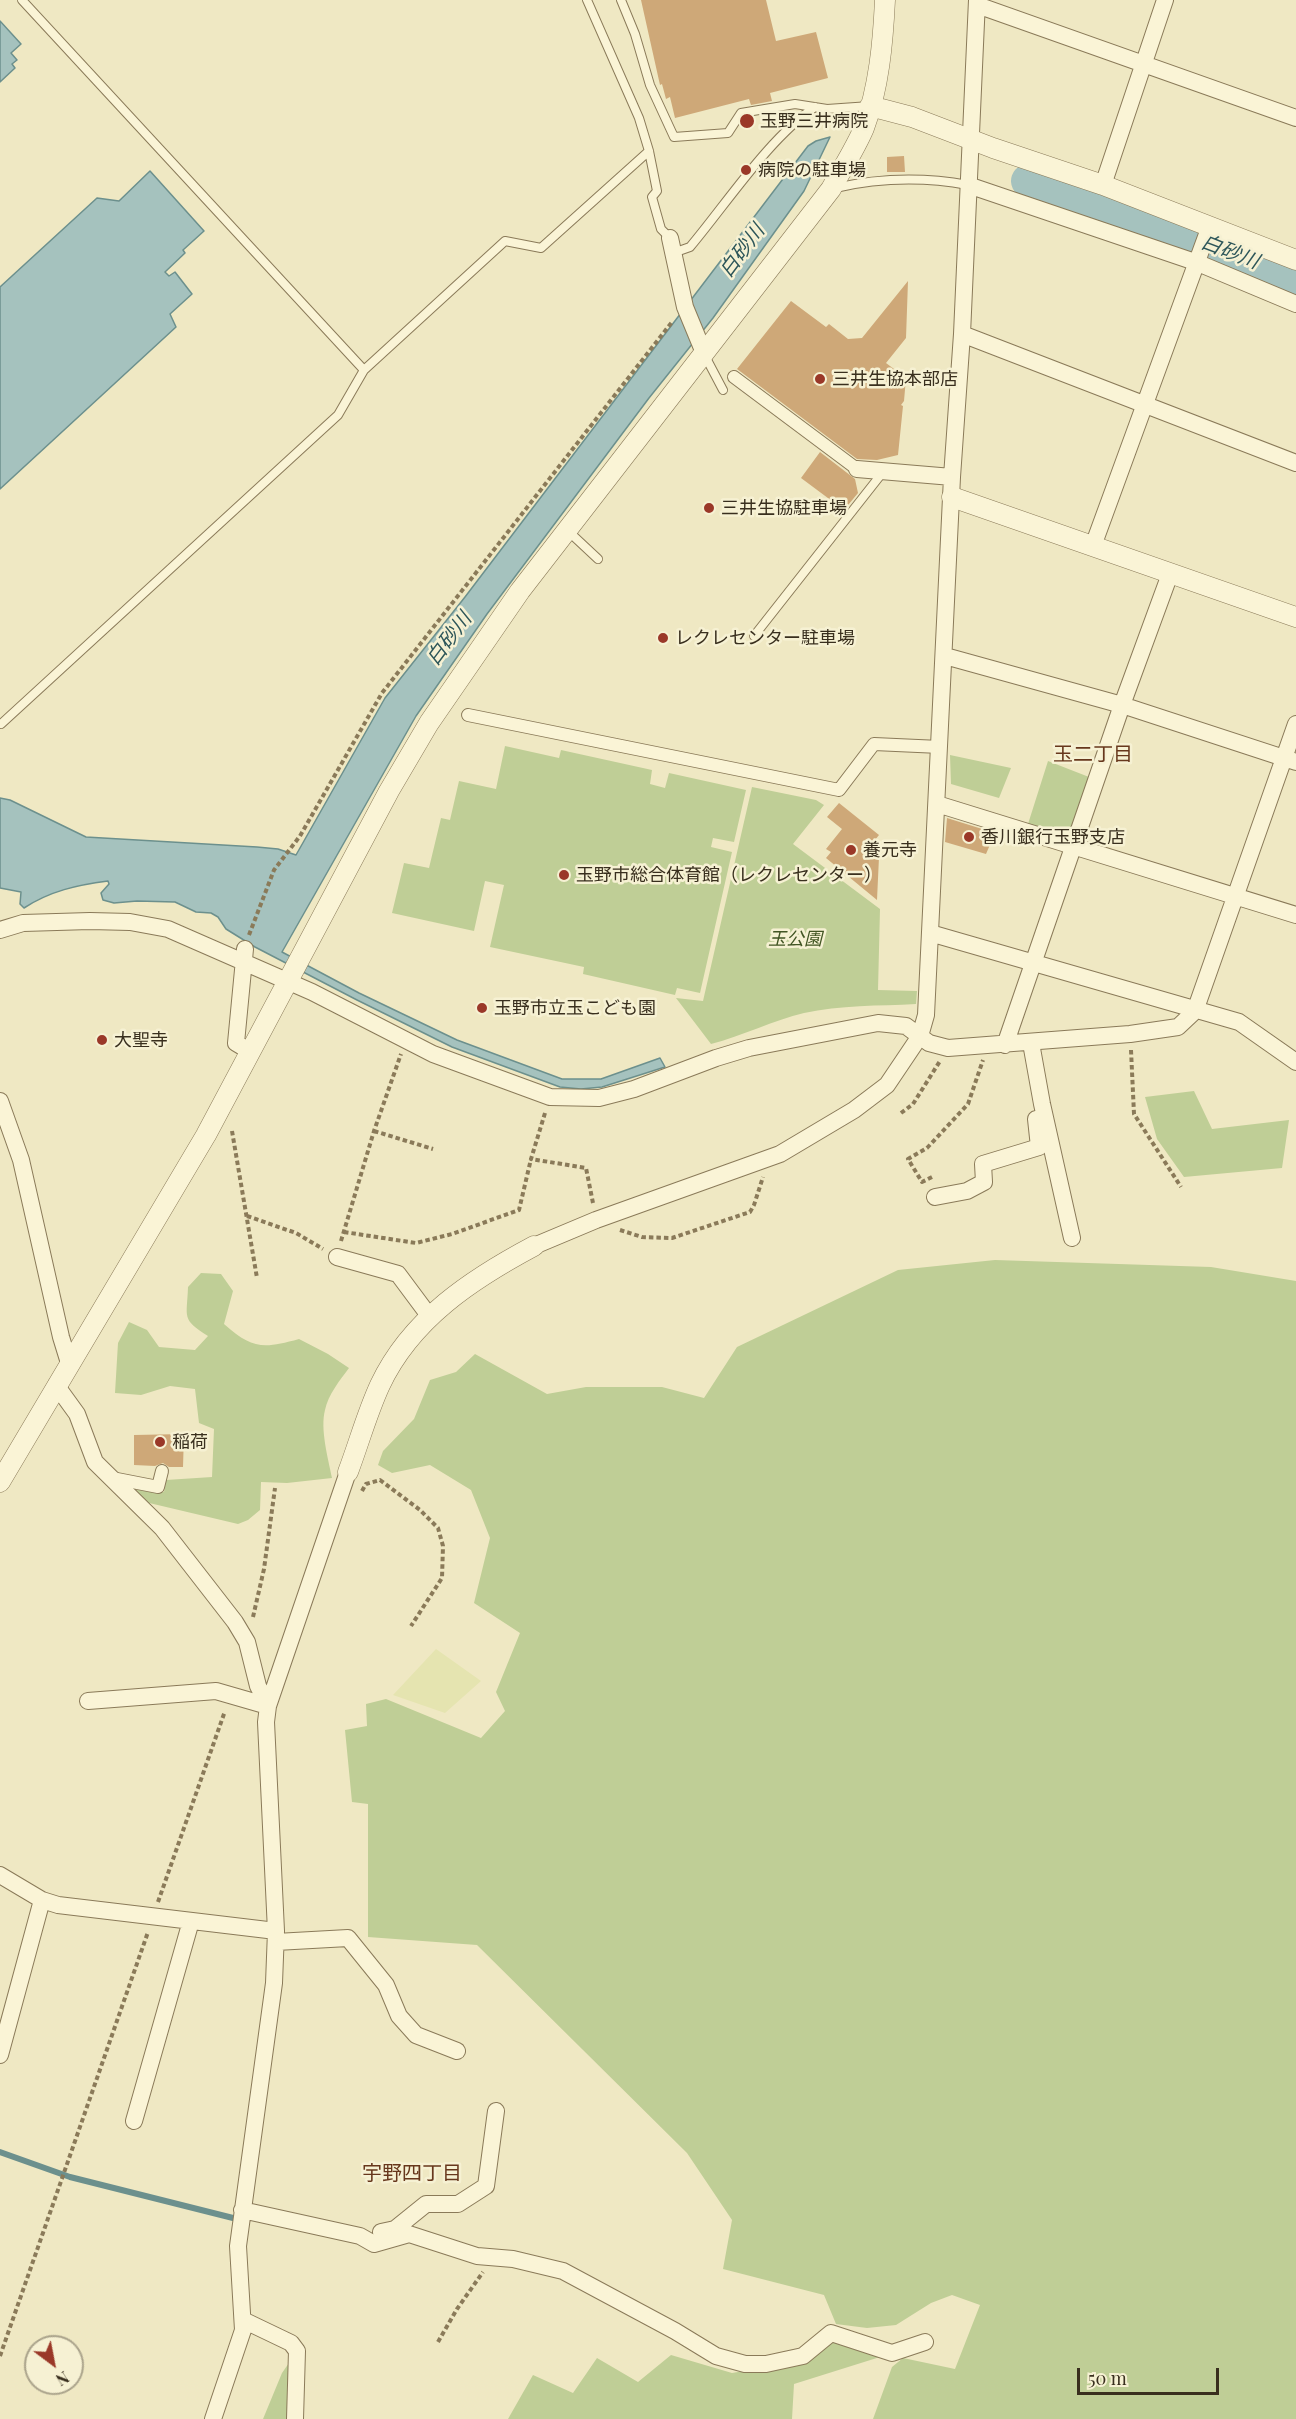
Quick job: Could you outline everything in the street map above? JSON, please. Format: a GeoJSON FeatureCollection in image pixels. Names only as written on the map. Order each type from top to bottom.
{"type":"FeatureCollection","features":[{"type":"Feature","properties":{"kind":"street"},"geometry":{"type":"LineString","coordinates":[[0,1482],[200,1145],[389,791],[429,723],[520,591],[701,346],[831,189],[863,128],[870,106],[883,37],[885,0]]}},
{"type":"Feature","properties":{"kind":"street"},"geometry":{"type":"LineString","coordinates":[[1103,185],[1165,0]]}},
{"type":"Feature","properties":{"kind":"street"},"geometry":{"type":"LineString","coordinates":[[213,2419],[243,2330],[238,2246],[274,1983],[276,1936],[266,1722],[268,1706],[380,1386],[397,1355],[413,1333],[488,1271],[534,1246],[596,1220],[769,1159],[854,1110],[887,1085],[920,1035],[926,1015],[977,2],[1296,118]]}},
{"type":"Feature","properties":{"kind":"street"},"geometry":{"type":"LineString","coordinates":[[870,106],[912,117],[970,141],[1103,185],[1208,232],[1296,259]]}},
{"type":"Feature","properties":{"kind":"street"},"geometry":{"type":"LineString","coordinates":[[968,185],[1199,259],[1296,304]]}},
{"type":"Feature","properties":{"kind":"street"},"geometry":{"type":"LineString","coordinates":[[1093,546],[1208,232]]}},
{"type":"Feature","properties":{"kind":"street"},"geometry":{"type":"LineString","coordinates":[[671,245],[685,306],[701,346]]}},
{"type":"Feature","properties":{"kind":"street"},"geometry":{"type":"LineString","coordinates":[[962,334],[1296,464]]}},
{"type":"Feature","properties":{"kind":"street"},"geometry":{"type":"LineString","coordinates":[[734,377],[857,469],[952,477]]}},
{"type":"Feature","properties":{"kind":"street"},"geometry":{"type":"LineString","coordinates":[[952,497],[1296,617]]}},
{"type":"Feature","properties":{"kind":"street"},"geometry":{"type":"LineString","coordinates":[[1005,1045],[1122,705],[1170,574]]}},
{"type":"Feature","properties":{"kind":"street"},"geometry":{"type":"LineString","coordinates":[[945,656],[1122,705],[1290,760]]}},
{"type":"Feature","properties":{"kind":"street"},"geometry":{"type":"LineString","coordinates":[[468,715],[839,790],[874,744],[940,747]]}},
{"type":"Feature","properties":{"kind":"street"},"geometry":{"type":"LineString","coordinates":[[0,930],[23,923],[90,921],[130,922],[168,929],[294,969],[406,1040],[433,1054],[550,1097],[599,1098],[634,1089],[749,1048],[878,1023],[906,1026],[929,1043],[948,1048],[1130,1034],[1178,1027],[1195,1011],[1236,895],[1290,760],[1296,724]]}},
{"type":"Feature","properties":{"kind":"street"},"geometry":{"type":"LineString","coordinates":[[937,804],[1296,915]]}},
{"type":"Feature","properties":{"kind":"street"},"geometry":{"type":"LineString","coordinates":[[930,933],[1034,965],[1239,1022],[1296,1062]]}},
{"type":"Feature","properties":{"kind":"street"},"geometry":{"type":"LineString","coordinates":[[244,955],[236,1043],[251,1052]]}},
{"type":"Feature","properties":{"kind":"street"},"geometry":{"type":"LineString","coordinates":[[1031,1043],[1072,1238]]}},
{"type":"Feature","properties":{"kind":"street"},"geometry":{"type":"LineString","coordinates":[[0,1101],[21,1160],[61,1337],[69,1363]]}},
{"type":"Feature","properties":{"kind":"street"},"geometry":{"type":"LineString","coordinates":[[935,1197],[967,1191],[984,1182],[983,1164],[1039,1147],[1036,1118],[1045,1116]]}},
{"type":"Feature","properties":{"kind":"street"},"geometry":{"type":"LineString","coordinates":[[337,1257],[398,1274],[430,1317]]}},
{"type":"Feature","properties":{"kind":"street"},"geometry":{"type":"LineString","coordinates":[[56,1385],[77,1414],[95,1461],[162,1528],[235,1622],[247,1642],[258,1686],[268,1706]]}},
{"type":"Feature","properties":{"kind":"street"},"geometry":{"type":"LineString","coordinates":[[112,1478],[158,1487],[162,1471]]}},
{"type":"Feature","properties":{"kind":"street"},"geometry":{"type":"LineString","coordinates":[[88,1701],[216,1691],[268,1706]]}},
{"type":"Feature","properties":{"kind":"street"},"geometry":{"type":"LineString","coordinates":[[0,1875],[42,1900],[58,1905],[191,1921],[276,1936],[348,1938],[386,1985],[399,2016],[416,2035],[457,2051]]}},
{"type":"Feature","properties":{"kind":"street"},"geometry":{"type":"LineString","coordinates":[[0,2055],[42,1900]]}},
{"type":"Feature","properties":{"kind":"street"},"geometry":{"type":"LineString","coordinates":[[134,2121],[191,1921]]}},
{"type":"Feature","properties":{"kind":"street"},"geometry":{"type":"LineString","coordinates":[[360,2236],[395,2229],[426,2204],[458,2204],[486,2186],[496,2111]]}},
{"type":"Feature","properties":{"kind":"street"},"geometry":{"type":"LineString","coordinates":[[242,2210],[360,2236],[374,2244],[409,2234],[477,2256],[513,2259],[563,2271],[675,2331],[716,2356],[745,2364],[766,2364],[803,2355],[831,2333],[892,2353],[925,2342]]}},
{"type":"Feature","properties":{"kind":"street"},"geometry":{"type":"LineString","coordinates":[[243,2320],[291,2343],[297,2351],[296,2419]]}},
{"type":"Feature","properties":{"kind":"lane"},"geometry":{"type":"LineString","coordinates":[[22,0],[364,370]]}},
{"type":"Feature","properties":{"kind":"lane"},"geometry":{"type":"LineString","coordinates":[[587,0],[628,89],[649,151],[657,191],[652,197],[661,229],[671,245],[690,247],[774,144],[798,118],[815,107]]}},
{"type":"Feature","properties":{"kind":"lane"},"geometry":{"type":"LineString","coordinates":[[621,0],[635,34],[650,85],[674,137],[728,133],[741,113],[795,104],[827,109],[870,106]]}},
{"type":"Feature","properties":{"kind":"lane"},"geometry":{"type":"LineString","coordinates":[[1,724],[338,415],[364,370],[505,241],[541,248],[649,151]]}},
{"type":"Feature","properties":{"kind":"lane"},"geometry":{"type":"LineString","coordinates":[[831,189],[883,179],[968,185]]}},
{"type":"Feature","properties":{"kind":"lane"},"geometry":{"type":"LineString","coordinates":[[701,346],[723,390]]}},
{"type":"Feature","properties":{"kind":"lane"},"geometry":{"type":"LineString","coordinates":[[754,636],[883,471]]}},
{"type":"Feature","properties":{"kind":"lane"},"geometry":{"type":"LineString","coordinates":[[567,530],[598,559]]}},
{"type":"Feature","properties":{"kind":"path"},"geometry":{"type":"LineString","coordinates":[[244,955],[274,870],[300,836],[382,693],[685,306]]}},
{"type":"Feature","properties":{"kind":"path"},"geometry":{"type":"LineString","coordinates":[[1130,1034],[1134,1114],[1181,1187]]}},
{"type":"Feature","properties":{"kind":"path"},"geometry":{"type":"LineString","coordinates":[[247,1216],[296,1233],[337,1257],[374,1131],[406,1040]]}},
{"type":"Feature","properties":{"kind":"path"},"geometry":{"type":"LineString","coordinates":[[932,1177],[922,1182],[908,1159],[927,1148],[968,1104],[987,1046]]}},
{"type":"Feature","properties":{"kind":"path"},"geometry":{"type":"LineString","coordinates":[[901,1113],[914,1104],[948,1048]]}},
{"type":"Feature","properties":{"kind":"path"},"geometry":{"type":"LineString","coordinates":[[344,1232],[416,1243],[452,1234],[519,1210],[531,1159],[550,1097]]}},
{"type":"Feature","properties":{"kind":"path"},"geometry":{"type":"LineString","coordinates":[[232,1131],[257,1278]]}},
{"type":"Feature","properties":{"kind":"path"},"geometry":{"type":"LineString","coordinates":[[374,1131],[433,1149]]}},
{"type":"Feature","properties":{"kind":"path"},"geometry":{"type":"LineString","coordinates":[[531,1159],[586,1168],[596,1220],[642,1237],[672,1238],[750,1212],[769,1159]]}},
{"type":"Feature","properties":{"kind":"path"},"geometry":{"type":"LineString","coordinates":[[361,1492],[366,1484],[380,1480],[420,1510],[438,1528],[442,1546],[442,1578],[411,1626]]}},
{"type":"Feature","properties":{"kind":"path"},"geometry":{"type":"LineString","coordinates":[[247,1642],[264,1569],[275,1488]]}},
{"type":"Feature","properties":{"kind":"path"},"geometry":{"type":"LineString","coordinates":[[0,2356],[230,1695]]}},
{"type":"Feature","properties":{"kind":"path"},"geometry":{"type":"LineString","coordinates":[[438,2342],[457,2309],[494,2257]]}},
{"type":"Feature","properties":{"kind":"green space","name":"玉野市総合体育館（レクレセンター）"},"geometry":{"type":"Polygon","coordinates":[[[505,746],[559,758],[561,750],[652,770],[650,784],[665,788],[669,773],[746,790],[734,842],[713,838],[711,847],[732,852],[700,993],[677,988],[675,995],[583,974],[584,967],[490,947],[504,885],[485,881],[474,931],[392,913],[404,863],[429,868],[441,818],[450,820],[459,781],[496,789],[505,746]]]}},
{"type":"Feature","properties":{"kind":"green space"},"geometry":{"type":"Polygon","coordinates":[[[950,755],[1011,768],[999,798],[951,784],[950,755]]]}},
{"type":"Feature","properties":{"kind":"green space"},"geometry":{"type":"Polygon","coordinates":[[[1048,761],[1089,777],[1068,838],[1028,824],[1048,761]]]}},
{"type":"Feature","properties":{"kind":"green space","name":"玉公園"},"geometry":{"type":"Polygon","coordinates":[[[752,787],[816,800],[824,805],[793,844],[880,909],[878,990],[917,991],[916,1004],[818,1010],[711,1044],[676,998],[703,1001],[752,787]]]}},
{"type":"Feature","properties":{"kind":"green space"},"geometry":{"type":"Polygon","coordinates":[[[1194,1091],[1212,1129],[1289,1120],[1282,1168],[1184,1177],[1157,1139],[1145,1097],[1194,1091]]]}},
{"type":"Feature","properties":{"kind":"green space"},"geometry":{"type":"Polygon","coordinates":[[[995,1260],[1211,1267],[1296,1281],[1296,2419],[873,2419],[892,2367],[903,2358],[955,2369],[980,2305],[952,2295],[931,2303],[896,2325],[867,2328],[836,2324],[824,2295],[723,2269],[732,2220],[687,2153],[477,1945],[368,1937],[368,1804],[352,1802],[345,1730],[367,1726],[366,1704],[386,1699],[481,1738],[505,1711],[496,1692],[520,1633],[474,1603],[490,1538],[471,1490],[430,1465],[392,1473],[378,1465],[383,1451],[414,1419],[430,1380],[456,1372],[475,1354],[547,1394],[586,1387],[662,1387],[704,1398],[737,1347],[898,1270],[995,1260]]]}},
{"type":"Feature","properties":{"kind":"green space"},"geometry":{"type":"Polygon","coordinates":[[[201,1273],[221,1274],[233,1291],[224,1324],[242,1338],[258,1345],[299,1339],[349,1368],[332,1393],[324,1418],[325,1444],[332,1478],[287,1483],[261,1482],[260,1510],[248,1520],[238,1524],[145,1502],[132,1488],[164,1492],[166,1480],[212,1477],[214,1429],[199,1423],[195,1389],[170,1386],[141,1395],[115,1393],[118,1343],[129,1322],[147,1330],[159,1347],[195,1350],[208,1336],[193,1326],[187,1312],[188,1287],[201,1273]]]}},
{"type":"Feature","properties":{"kind":"green space"},"geometry":{"type":"Polygon","coordinates":[[[436,1649],[481,1681],[445,1713],[393,1695],[436,1649]]]}},
{"type":"Feature","properties":{"kind":"green space"},"geometry":{"type":"Polygon","coordinates":[[[833,2339],[880,2357],[794,2384],[792,2419],[508,2419],[533,2375],[573,2393],[597,2358],[638,2382],[671,2355],[732,2373],[804,2361],[833,2339]]]}},
{"type":"Feature","properties":{"kind":"green space"},"geometry":{"type":"Polygon","coordinates":[[[291,2360],[287,2419],[263,2419],[282,2373],[291,2360]]]}},
{"type":"Feature","properties":{"kind":"water"},"geometry":{"type":"Polygon","coordinates":[[[0,21],[21,44],[11,53],[17,60],[12,64],[15,68],[0,82],[0,21]]]}},
{"type":"Feature","properties":{"kind":"water"},"geometry":{"type":"Polygon","coordinates":[[[830,137],[804,191],[713,318],[649,398],[487,614],[416,716],[282,952],[359,993],[457,1040],[562,1079],[601,1079],[660,1058],[665,1067],[602,1087],[581,1089],[560,1087],[452,1047],[357,1000],[255,947],[226,929],[218,917],[211,913],[196,912],[175,902],[114,903],[103,900],[101,893],[109,884],[108,881],[64,890],[44,897],[24,908],[20,904],[21,892],[0,888],[0,798],[10,800],[86,837],[257,847],[278,849],[296,855],[385,698],[465,597],[808,146],[830,137]]]}},
{"type":"Feature","properties":{"kind":"water"},"geometry":{"type":"Polygon","coordinates":[[[150,171],[204,231],[183,250],[185,253],[165,272],[169,276],[175,272],[192,294],[170,314],[176,327],[0,489],[0,287],[97,198],[119,201],[150,171]]]}},
{"type":"Feature","properties":{"kind":"building"},"geometry":{"type":"Polygon","coordinates":[[[641,0],[766,0],[776,41],[816,32],[828,78],[770,93],[772,101],[751,105],[749,99],[675,118],[670,97],[666,99],[662,84],[660,85],[641,0]]]}},
{"type":"Feature","properties":{"kind":"building"},"geometry":{"type":"Polygon","coordinates":[[[904,156],[905,172],[887,172],[887,157],[904,156]]]}},
{"type":"Feature","properties":{"kind":"building","name":"三井生協本部店"},"geometry":{"type":"Polygon","coordinates":[[[908,281],[906,338],[886,363],[906,378],[904,401],[901,405],[903,406],[898,455],[877,460],[857,459],[737,369],[791,301],[826,327],[829,324],[848,339],[862,338],[908,281]]]}},
{"type":"Feature","properties":{"kind":"building"},"geometry":{"type":"Polygon","coordinates":[[[820,452],[855,479],[858,493],[844,510],[801,478],[820,452]]]}},
{"type":"Feature","properties":{"kind":"building","name":"養元寺"},"geometry":{"type":"Polygon","coordinates":[[[839,803],[879,835],[875,840],[879,843],[872,851],[879,857],[877,900],[826,858],[831,852],[826,849],[842,829],[827,817],[839,803]]]}},
{"type":"Feature","properties":{"kind":"building","name":"香川銀行玉野支店"},"geometry":{"type":"Polygon","coordinates":[[[947,818],[995,833],[986,854],[945,842],[947,818]]]}},
{"type":"Feature","properties":{"kind":"building"},"geometry":{"type":"Polygon","coordinates":[[[184,1434],[183,1467],[169,1467],[163,1463],[155,1466],[134,1465],[134,1435],[184,1434]]]}},
{"type":"Feature","properties":{"kind":"waterway","name":"白砂川"},"geometry":{"type":"LineString","coordinates":[[1028,181],[1212,244],[1296,278]]}},
{"type":"Feature","properties":{"kind":"waterway"},"geometry":{"type":"LineString","coordinates":[[0,2152],[70,2177],[233,2218]]}},
{"type":"Feature","properties":{"kind":"place","name":"玉野三井病院"},"geometry":{"type":"Point","coordinates":[747,121]}},
{"type":"Feature","properties":{"kind":"place","name":"病院の駐車場"},"geometry":{"type":"Point","coordinates":[746,170]}},
{"type":"Feature","properties":{"kind":"place","name":"三井生協本部店"},"geometry":{"type":"Point","coordinates":[820,379]}},
{"type":"Feature","properties":{"kind":"place","name":"三井生協駐車場"},"geometry":{"type":"Point","coordinates":[709,508]}},
{"type":"Feature","properties":{"kind":"place","name":"レクレセンター駐車場"},"geometry":{"type":"Point","coordinates":[663,638]}},
{"type":"Feature","properties":{"kind":"place","name":"香川銀行玉野支店"},"geometry":{"type":"Point","coordinates":[969,837]}},
{"type":"Feature","properties":{"kind":"place","name":"養元寺"},"geometry":{"type":"Point","coordinates":[851,850]}},
{"type":"Feature","properties":{"kind":"place","name":"玉野市総合体育館（レクレセンター）"},"geometry":{"type":"Point","coordinates":[564,875]}},
{"type":"Feature","properties":{"kind":"place","name":"玉野市立玉こども園"},"geometry":{"type":"Point","coordinates":[482,1008]}},
{"type":"Feature","properties":{"kind":"place","name":"大聖寺"},"geometry":{"type":"Point","coordinates":[102,1040]}},
{"type":"Feature","properties":{"kind":"place","name":"稲荷"},"geometry":{"type":"Point","coordinates":[160,1442]}},
{"type":"Feature","properties":{"kind":"district","name":"玉二丁目"},"geometry":{"type":"Point","coordinates":[1093,755]}},
{"type":"Feature","properties":{"kind":"district","name":"宇野四丁目"},"geometry":{"type":"Point","coordinates":[412,2174]}}]}
